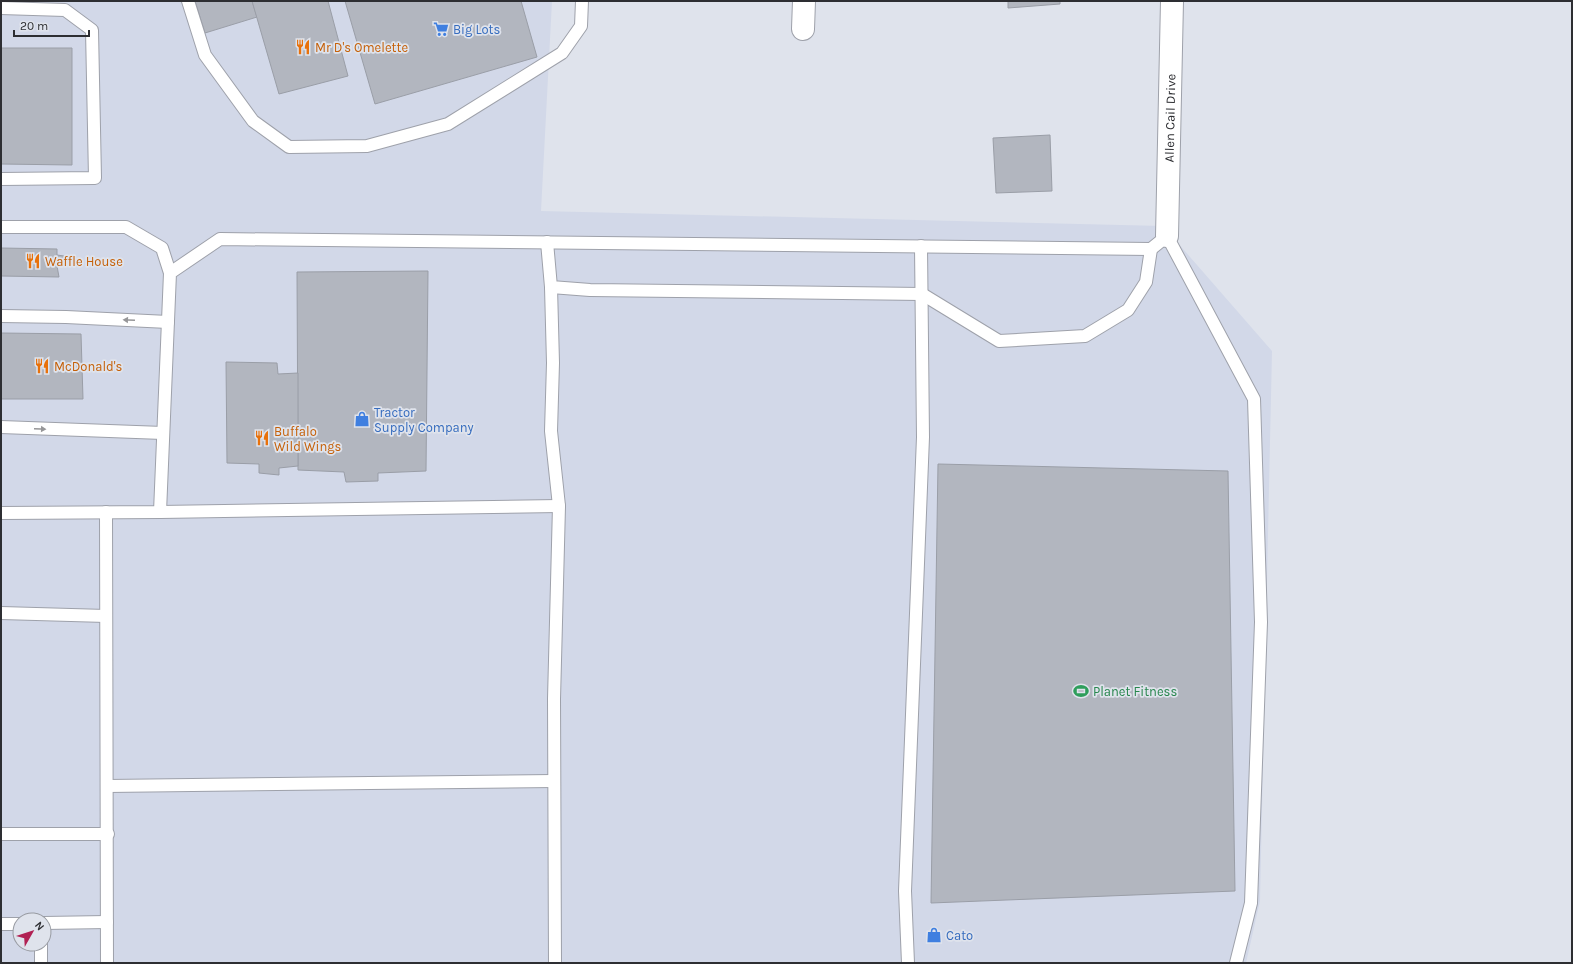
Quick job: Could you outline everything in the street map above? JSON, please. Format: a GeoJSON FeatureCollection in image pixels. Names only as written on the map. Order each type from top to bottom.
{"type":"FeatureCollection","features":[{"type":"Feature","properties":{"kind":"street"},"geometry":{"type":"LineString","coordinates":[[804,1],[804,30]]}},
{"type":"Feature","properties":{"kind":"street","name":"Allen Cail Drive"},"geometry":{"type":"LineString","coordinates":[[1159,242],[1172,1]]}},
{"type":"Feature","properties":{"kind":"lane"},"geometry":{"type":"LineString","coordinates":[[188,1],[205,54],[252,121],[289,147],[367,146],[448,124],[562,53],[581,26],[582,1]]}},
{"type":"Feature","properties":{"kind":"lane"},"geometry":{"type":"LineString","coordinates":[[1,8],[65,10],[92,30],[95,178],[1,179]]}},
{"type":"Feature","properties":{"kind":"lane"},"geometry":{"type":"LineString","coordinates":[[1,227],[126,228],[162,248],[170,272],[160,512]]}},
{"type":"Feature","properties":{"kind":"lane"},"geometry":{"type":"LineString","coordinates":[[170,272],[220,239],[921,246],[1159,242]]}},
{"type":"Feature","properties":{"kind":"lane"},"geometry":{"type":"LineString","coordinates":[[547,242],[551,287],[553,363],[551,431],[559,506],[554,699],[555,963]]}},
{"type":"Feature","properties":{"kind":"lane"},"geometry":{"type":"LineString","coordinates":[[551,287],[590,290],[922,294],[999,341],[1085,336],[1128,310],[1146,282],[1159,242]]}},
{"type":"Feature","properties":{"kind":"lane"},"geometry":{"type":"LineString","coordinates":[[1159,242],[1254,399],[1261,622],[1251,903],[1236,963]]}},
{"type":"Feature","properties":{"kind":"lane"},"geometry":{"type":"LineString","coordinates":[[908,963],[905,891],[922,444],[921,246]]}},
{"type":"Feature","properties":{"kind":"lane"},"geometry":{"type":"LineString","coordinates":[[1,316],[66,317],[168,322]]}},
{"type":"Feature","properties":{"kind":"lane"},"geometry":{"type":"LineString","coordinates":[[1,427],[163,433]]}},
{"type":"Feature","properties":{"kind":"lane"},"geometry":{"type":"LineString","coordinates":[[1,513],[559,506]]}},
{"type":"Feature","properties":{"kind":"lane"},"geometry":{"type":"LineString","coordinates":[[106,512],[106,786],[108,834],[107,963]]}},
{"type":"Feature","properties":{"kind":"lane"},"geometry":{"type":"LineString","coordinates":[[1,613],[106,616]]}},
{"type":"Feature","properties":{"kind":"lane"},"geometry":{"type":"LineString","coordinates":[[106,786],[554,781]]}},
{"type":"Feature","properties":{"kind":"lane"},"geometry":{"type":"LineString","coordinates":[[1,834],[108,834]]}},
{"type":"Feature","properties":{"kind":"lane"},"geometry":{"type":"LineString","coordinates":[[52,923],[107,922]]}},
{"type":"Feature","properties":{"kind":"lane"},"geometry":{"type":"LineString","coordinates":[[1,924],[12,924]]}},
{"type":"Feature","properties":{"kind":"lane"},"geometry":{"type":"LineString","coordinates":[[41,952],[41,963]]}},
{"type":"Feature","properties":{"kind":"shaded area"},"geometry":{"type":"Polygon","coordinates":[[[1,1],[552,1],[541,211],[1163,226],[1272,351],[1260,901],[1246,963],[1,963],[1,1]]]}},
{"type":"Feature","properties":{"kind":"building"},"geometry":{"type":"Polygon","coordinates":[[[195,1],[252,1],[257,17],[205,33],[195,1]]]}},
{"type":"Feature","properties":{"kind":"building","name":"Mr D's Omelette"},"geometry":{"type":"Polygon","coordinates":[[[252,1],[328,1],[348,76],[279,94],[252,1]]]}},
{"type":"Feature","properties":{"kind":"building","name":"Big Lots"},"geometry":{"type":"Polygon","coordinates":[[[345,1],[521,1],[537,57],[375,104],[345,1]]]}},
{"type":"Feature","properties":{"kind":"building"},"geometry":{"type":"Polygon","coordinates":[[[1008,1],[1060,1],[1060,4],[1008,8],[1008,1]]]}},
{"type":"Feature","properties":{"kind":"building"},"geometry":{"type":"Polygon","coordinates":[[[1,48],[72,48],[72,165],[1,164],[1,48]]]}},
{"type":"Feature","properties":{"kind":"building"},"geometry":{"type":"Polygon","coordinates":[[[1050,135],[1052,191],[996,193],[993,138],[1050,135]]]}},
{"type":"Feature","properties":{"kind":"building","name":"Waffle House"},"geometry":{"type":"Polygon","coordinates":[[[1,248],[57,249],[57,255],[64,256],[64,266],[57,266],[59,277],[1,276],[1,248]]]}},
{"type":"Feature","properties":{"kind":"building","name":"Tractor Supply Company"},"geometry":{"type":"Polygon","coordinates":[[[428,271],[426,471],[378,473],[378,481],[346,482],[344,472],[298,470],[297,272],[428,271]]]}},
{"type":"Feature","properties":{"kind":"building","name":"McDonald's"},"geometry":{"type":"Polygon","coordinates":[[[1,333],[81,334],[83,399],[1,399],[1,333]]]}},
{"type":"Feature","properties":{"kind":"building","name":"Buffalo Wild Wings"},"geometry":{"type":"Polygon","coordinates":[[[226,362],[277,363],[278,374],[298,373],[298,466],[279,468],[279,475],[259,473],[259,464],[227,463],[226,362]]]}},
{"type":"Feature","properties":{"kind":"building"},"geometry":{"type":"Polygon","coordinates":[[[938,464],[1228,471],[1235,891],[931,903],[938,464]]]}},
{"type":"Feature","properties":{"kind":"place","name":"Big Lots"},"geometry":{"type":"Point","coordinates":[441,29]}},
{"type":"Feature","properties":{"kind":"place","name":"Mr D's Omelette"},"geometry":{"type":"Point","coordinates":[303,47]}},
{"type":"Feature","properties":{"kind":"place","name":"Waffle House"},"geometry":{"type":"Point","coordinates":[33,261]}},
{"type":"Feature","properties":{"kind":"place","name":"McDonald's"},"geometry":{"type":"Point","coordinates":[42,366]}},
{"type":"Feature","properties":{"kind":"place","name":"Tractor Supply Company"},"geometry":{"type":"Point","coordinates":[362,419]}},
{"type":"Feature","properties":{"kind":"place","name":"Buffalo Wild Wings"},"geometry":{"type":"Point","coordinates":[262,438]}},
{"type":"Feature","properties":{"kind":"place","name":"Planet Fitness"},"geometry":{"type":"Point","coordinates":[1081,691]}},
{"type":"Feature","properties":{"kind":"place","name":"Cato"},"geometry":{"type":"Point","coordinates":[934,935]}}]}
